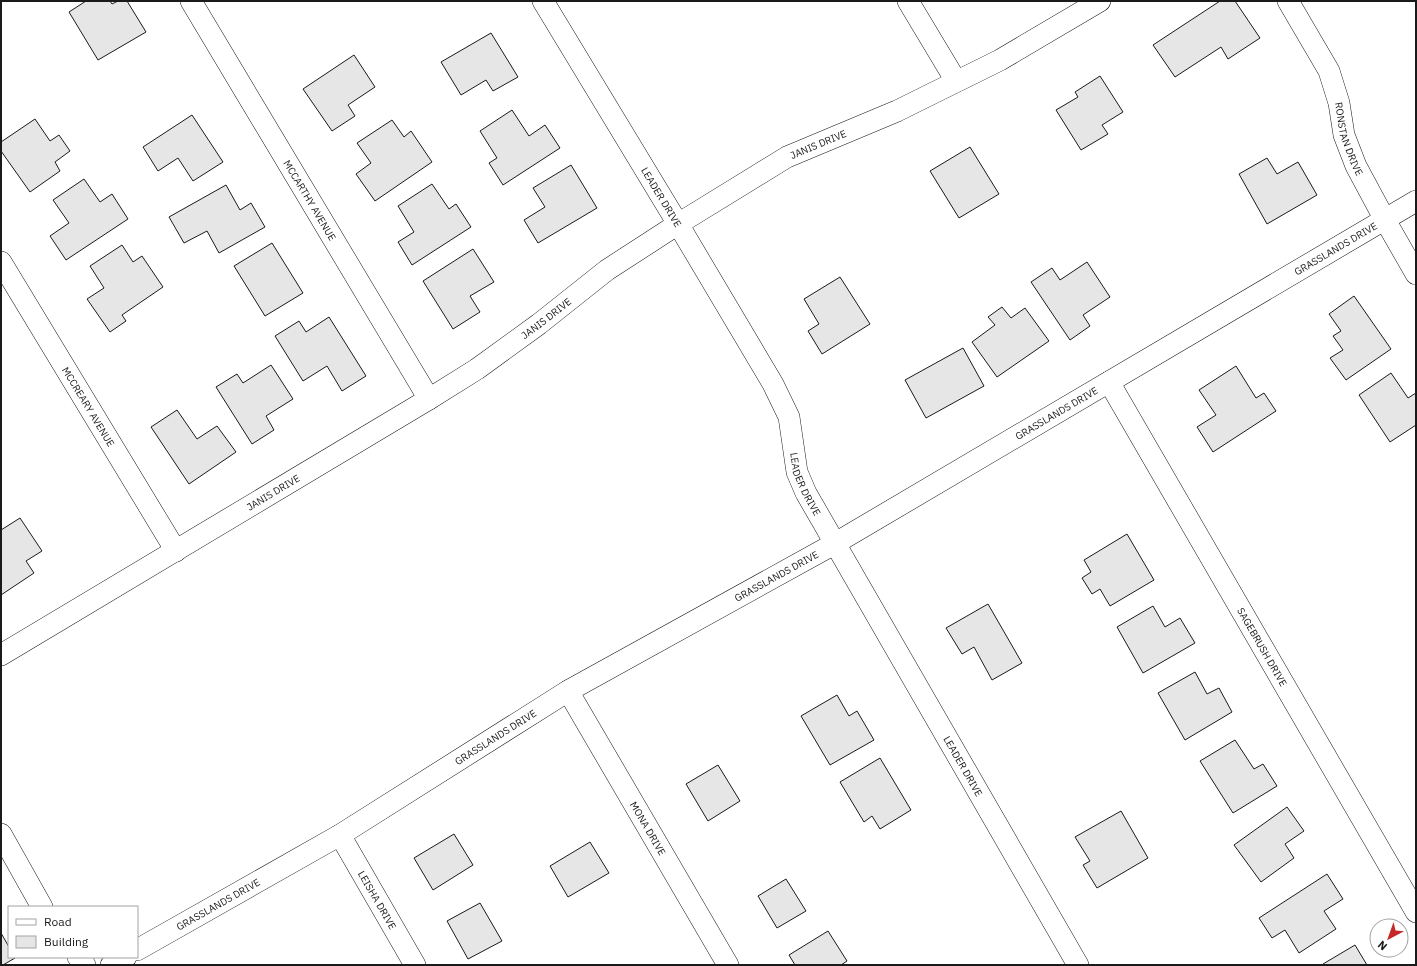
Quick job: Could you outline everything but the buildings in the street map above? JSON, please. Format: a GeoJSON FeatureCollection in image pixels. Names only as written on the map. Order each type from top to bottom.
{"type":"FeatureCollection","features":[{"type":"Feature","properties":{"kind":"street","name":"MCCARTHY AVENUE"},"geometry":{"type":"LineString","coordinates":[[191,1],[429,399]]}},
{"type":"Feature","properties":{"kind":"street","name":"LEADER DRIVE"},"geometry":{"type":"LineString","coordinates":[[543,1],[773,384],[789,417],[797,472],[806,494],[1078,965]]}},
{"type":"Feature","properties":{"kind":"street"},"geometry":{"type":"LineString","coordinates":[[908,1],[956,81]]}},
{"type":"Feature","properties":{"kind":"street","name":"JANIS DRIVE"},"geometry":{"type":"LineString","coordinates":[[1,655],[429,399],[539,324],[607,270],[678,224],[787,157],[897,111],[1000,60],[1100,1]]}},
{"type":"Feature","properties":{"kind":"street","name":"RONSTAN DRIVE"},"geometry":{"type":"LineString","coordinates":[[1288,1],[1329,71],[1339,104],[1344,134],[1356,166],[1384,220],[1416,274]]}},
{"type":"Feature","properties":{"kind":"street","name":"GRASSLANDS DRIVE"},"geometry":{"type":"LineString","coordinates":[[138,949],[340,835],[568,691],[834,544],[1416,201]]}},
{"type":"Feature","properties":{"kind":"street","name":"MCCREARY AVENUE"},"geometry":{"type":"LineString","coordinates":[[1,262],[176,551]]}},
{"type":"Feature","properties":{"kind":"street","name":"SAGEBRUSH DRIVE"},"geometry":{"type":"LineString","coordinates":[[1109,382],[1416,912]]}},
{"type":"Feature","properties":{"kind":"street","name":"MONA DRIVE"},"geometry":{"type":"LineString","coordinates":[[568,691],[728,965]]}},
{"type":"Feature","properties":{"kind":"street"},"geometry":{"type":"LineString","coordinates":[[1,834],[41,906]]}},
{"type":"Feature","properties":{"kind":"street","name":"LEISHA DRIVE"},"geometry":{"type":"LineString","coordinates":[[340,835],[415,965]]}},
{"type":"Feature","properties":{"kind":"street"},"geometry":{"type":"LineString","coordinates":[[112,965],[124,958]]}}]}
